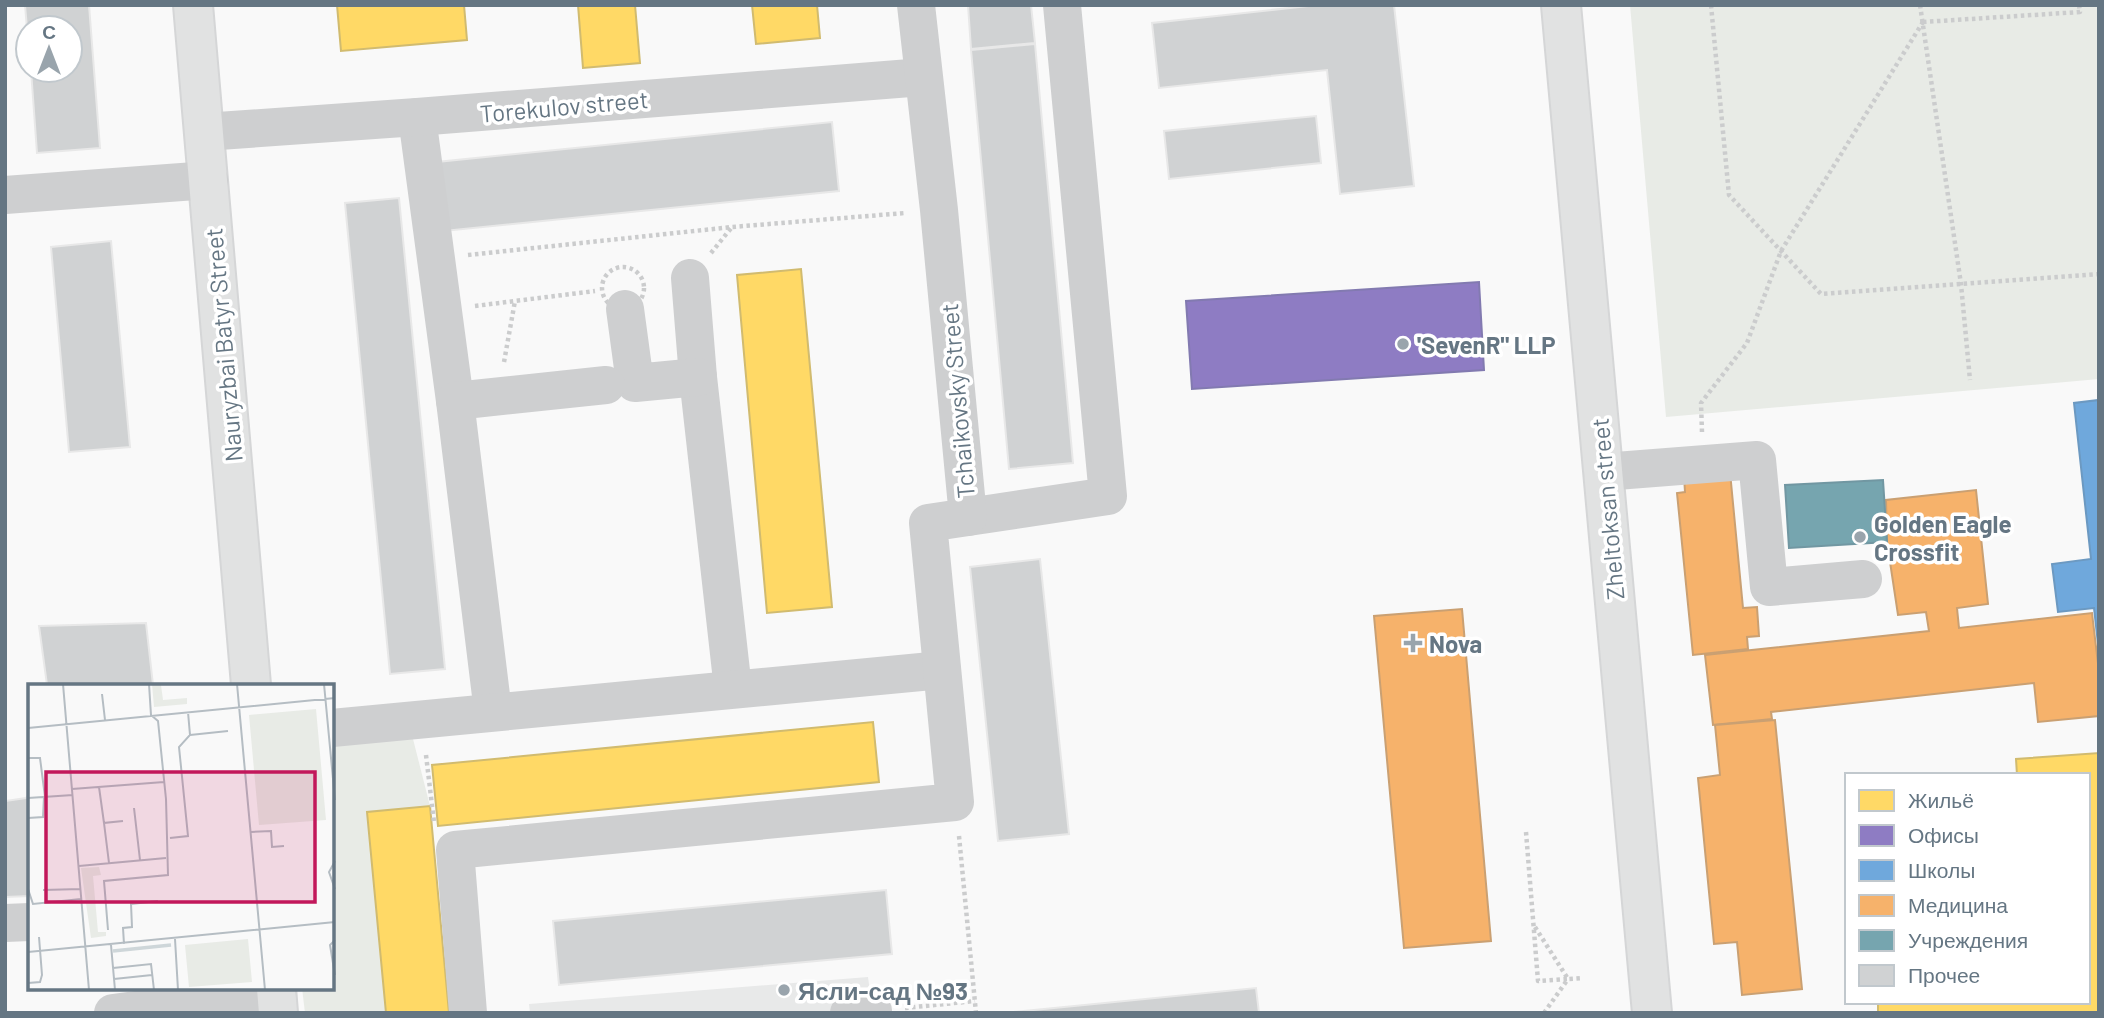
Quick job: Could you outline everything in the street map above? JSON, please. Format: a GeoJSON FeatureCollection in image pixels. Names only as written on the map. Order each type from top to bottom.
{"type":"FeatureCollection","features":[{"type":"Feature","properties":{"kind":"main road","name":"Nauryzbai Batyr Street"},"geometry":{"type":"LineString","coordinates":[[193,5],[251,684]]}},
{"type":"Feature","properties":{"kind":"main road","name":"Zheltoksan street"},"geometry":{"type":"LineString","coordinates":[[1561,5],[1652,1013]]}},
{"type":"Feature","properties":{"kind":"street","name":"Tchaikovsky Street"},"geometry":{"type":"LineString","coordinates":[[916,5],[939,210],[968,517],[928,523],[955,802]]}},
{"type":"Feature","properties":{"kind":"street"},"geometry":{"type":"LineString","coordinates":[[968,517],[1108,496],[1062,5]]}},
{"type":"Feature","properties":{"kind":"street","name":"Torekulov street"},"geometry":{"type":"LineString","coordinates":[[204,132],[923,77]]}},
{"type":"Feature","properties":{"kind":"street"},"geometry":{"type":"LineString","coordinates":[[417,117],[493,712]]}},
{"type":"Feature","properties":{"kind":"street"},"geometry":{"type":"LineString","coordinates":[[5,195],[209,180]]}},
{"type":"Feature","properties":{"kind":"street"},"geometry":{"type":"LineString","coordinates":[[690,278],[698,377],[733,689]]}},
{"type":"Feature","properties":{"kind":"street"},"geometry":{"type":"LineString","coordinates":[[614,299],[635,383],[698,377]]}},
{"type":"Feature","properties":{"kind":"street"},"geometry":{"type":"LineString","coordinates":[[455,401],[606,385]]}},
{"type":"Feature","properties":{"kind":"street"},"geometry":{"type":"LineString","coordinates":[[1603,472],[1757,460],[1769,587],[1863,579]]}},
{"type":"Feature","properties":{"kind":"street"},"geometry":{"type":"LineString","coordinates":[[334,727],[942,670]]}},
{"type":"Feature","properties":{"kind":"street"},"geometry":{"type":"LineString","coordinates":[[468,1013],[455,850],[955,802]]}},
{"type":"Feature","properties":{"kind":"street"},"geometry":{"type":"LineString","coordinates":[[5,923],[28,922]]}},
{"type":"Feature","properties":{"kind":"street"},"geometry":{"type":"LineString","coordinates":[[113,1013],[277,997]]}},
{"type":"Feature","properties":{"kind":"path"},"geometry":{"type":"LineString","coordinates":[[1711,5],[1729,195],[1821,294],[2099,274]]}},
{"type":"Feature","properties":{"kind":"path"},"geometry":{"type":"LineString","coordinates":[[1920,5],[1961,284],[1970,380]]}},
{"type":"Feature","properties":{"kind":"path"},"geometry":{"type":"LineString","coordinates":[[1923,22],[2080,12],[2079,5]]}},
{"type":"Feature","properties":{"kind":"path"},"geometry":{"type":"LineString","coordinates":[[1702,436],[1701,403],[1746,343],[1781,251],[1923,22]]}},
{"type":"Feature","properties":{"kind":"path"},"geometry":{"type":"LineString","coordinates":[[436,258],[732,227],[939,210]]}},
{"type":"Feature","properties":{"kind":"path"},"geometry":{"type":"LineString","coordinates":[[443,310],[514,301],[614,299]]}},
{"type":"Feature","properties":{"kind":"path"},"geometry":{"type":"LineString","coordinates":[[499,397],[514,301]]}},
{"type":"Feature","properties":{"kind":"path"},"geometry":{"type":"LineString","coordinates":[[425,748],[435,829],[455,850]]}},
{"type":"Feature","properties":{"kind":"path"},"geometry":{"type":"LineString","coordinates":[[955,802],[976,1013]]}},
{"type":"Feature","properties":{"kind":"path"},"geometry":{"type":"LineString","coordinates":[[1526,832],[1538,981],[1582,978]]}},
{"type":"Feature","properties":{"kind":"path"},"geometry":{"type":"LineString","coordinates":[[1533,925],[1568,979]]}},
{"type":"Feature","properties":{"kind":"path"},"geometry":{"type":"LineString","coordinates":[[1544,1013],[1568,979]]}},
{"type":"Feature","properties":{"kind":"path"},"geometry":{"type":"LineString","coordinates":[[861,1012],[975,1001]]}},
{"type":"Feature","properties":{"kind":"shaded area"},"geometry":{"type":"Polygon","coordinates":[[[1630,5],[2099,5],[2099,379],[1666,417],[1630,5]]]}},
{"type":"Feature","properties":{"kind":"shaded area"},"geometry":{"type":"Polygon","coordinates":[[[413,739],[430,806],[367,813],[386,1013],[305,1013],[302,990],[334,990],[334,744],[413,739]]]}},
{"type":"Feature","properties":{"kind":"shaded area","name":"Ясли-сад №93"},"geometry":{"type":"Polygon","coordinates":[[[868,977],[873,1013],[530,1013],[529,1004],[868,977]]]}},
{"type":"Feature","properties":{"kind":"building: Жильё"},"geometry":{"type":"Polygon","coordinates":[[[337,5],[464,5],[467,40],[341,51],[337,5]]]}},
{"type":"Feature","properties":{"kind":"building: Жильё"},"geometry":{"type":"Polygon","coordinates":[[[578,5],[635,5],[640,63],[583,68],[578,5]]]}},
{"type":"Feature","properties":{"kind":"building: Жильё"},"geometry":{"type":"Polygon","coordinates":[[[752,5],[817,5],[820,38],[756,44],[752,5]]]}},
{"type":"Feature","properties":{"kind":"building: Жильё"},"geometry":{"type":"Polygon","coordinates":[[[801,269],[832,607],[767,613],[737,275],[801,269]]]}},
{"type":"Feature","properties":{"kind":"building: Жильё"},"geometry":{"type":"Polygon","coordinates":[[[873,722],[879,782],[438,826],[432,765],[873,722]]]}},
{"type":"Feature","properties":{"kind":"building: Жильё"},"geometry":{"type":"Polygon","coordinates":[[[2099,753],[2099,1013],[1878,1013],[1878,1004],[2090,1004],[2090,773],[2017,773],[2016,759],[2099,753]]]}},
{"type":"Feature","properties":{"kind":"building: Жильё"},"geometry":{"type":"Polygon","coordinates":[[[430,806],[449,1013],[386,1013],[367,812],[430,806]]]}},
{"type":"Feature","properties":{"kind":"building: Офисы"},"geometry":{"type":"Polygon","coordinates":[[[1479,282],[1484,370],[1192,389],[1186,301],[1479,282]]]}},
{"type":"Feature","properties":{"kind":"building: Школы"},"geometry":{"type":"Polygon","coordinates":[[[2099,400],[2099,653],[2094,608],[2058,612],[2052,564],[2091,559],[2074,403],[2099,400]]]}},
{"type":"Feature","properties":{"kind":"building: Медицина"},"geometry":{"type":"Polygon","coordinates":[[[1730,472],[1743,608],[1757,607],[1759,636],[1747,637],[1748,649],[1693,655],[1677,493],[1685,492],[1684,476],[1730,472]]]}},
{"type":"Feature","properties":{"kind":"building: Медицина"},"geometry":{"type":"Polygon","coordinates":[[[1976,490],[1988,604],[1957,608],[1959,628],[2092,613],[2099,672],[2099,716],[2038,722],[2034,683],[1771,712],[1772,719],[1713,725],[1705,655],[1929,631],[1926,612],[1898,615],[1887,542],[1886,500],[1976,490]]]}},
{"type":"Feature","properties":{"kind":"building: Медицина"},"geometry":{"type":"Polygon","coordinates":[[[1462,609],[1491,941],[1404,948],[1374,616],[1462,609]]]}},
{"type":"Feature","properties":{"kind":"building: Медицина"},"geometry":{"type":"Polygon","coordinates":[[[1775,720],[1802,989],[1742,995],[1737,942],[1714,944],[1698,778],[1720,775],[1715,725],[1775,720]]]}},
{"type":"Feature","properties":{"kind":"building: Учреждения"},"geometry":{"type":"Polygon","coordinates":[[[1883,480],[1887,542],[1789,548],[1785,485],[1883,480]]]}},
{"type":"Feature","properties":{"kind":"building: Прочее"},"geometry":{"type":"Polygon","coordinates":[[[25,5],[89,5],[100,148],[37,153],[32,84],[84,84],[84,14],[26,14],[25,5]]]}},
{"type":"Feature","properties":{"kind":"building: Прочее"},"geometry":{"type":"Polygon","coordinates":[[[968,5],[1031,5],[1035,43],[971,49],[968,5]]]}},
{"type":"Feature","properties":{"kind":"building: Прочее"},"geometry":{"type":"Polygon","coordinates":[[[1317,5],[1394,5],[1414,186],[1340,194],[1327,70],[1159,88],[1152,23],[1317,5]]]}},
{"type":"Feature","properties":{"kind":"building: Прочее"},"geometry":{"type":"Polygon","coordinates":[[[1035,44],[1073,463],[1009,469],[971,50],[1035,44]]]}},
{"type":"Feature","properties":{"kind":"building: Прочее"},"geometry":{"type":"Polygon","coordinates":[[[1316,116],[1321,163],[1169,179],[1164,131],[1316,116]]]}},
{"type":"Feature","properties":{"kind":"building: Прочее"},"geometry":{"type":"Polygon","coordinates":[[[832,122],[839,191],[444,231],[437,162],[832,122]]]}},
{"type":"Feature","properties":{"kind":"building: Прочее"},"geometry":{"type":"Polygon","coordinates":[[[399,198],[445,669],[390,674],[345,203],[399,198]]]}},
{"type":"Feature","properties":{"kind":"building: Прочее"},"geometry":{"type":"Polygon","coordinates":[[[111,241],[130,447],[69,452],[51,247],[111,241]]]}},
{"type":"Feature","properties":{"kind":"building: Прочее"},"geometry":{"type":"Polygon","coordinates":[[[1040,559],[1069,834],[998,841],[970,567],[1040,559]]]}},
{"type":"Feature","properties":{"kind":"building: Прочее"},"geometry":{"type":"Polygon","coordinates":[[[146,623],[153,684],[47,684],[39,626],[146,623]]]}},
{"type":"Feature","properties":{"kind":"building: Прочее"},"geometry":{"type":"Polygon","coordinates":[[[28,796],[28,896],[5,897],[5,801],[28,796]]]}},
{"type":"Feature","properties":{"kind":"building: Прочее"},"geometry":{"type":"Polygon","coordinates":[[[886,890],[892,954],[559,985],[553,921],[886,890]]]}},
{"type":"Feature","properties":{"kind":"building: Прочее"},"geometry":{"type":"Polygon","coordinates":[[[1256,988],[1259,1013],[1004,1013],[1256,988]]]}},
{"type":"Feature","properties":{"kind":"place","name":"'SevenR\" LLP"},"geometry":{"type":"Point","coordinates":[1403,344]}},
{"type":"Feature","properties":{"kind":"place","name":"Golden Eagle Crossfit"},"geometry":{"type":"Point","coordinates":[1860,537]}},
{"type":"Feature","properties":{"kind":"place","name":"Nova"},"geometry":{"type":"Point","coordinates":[1413,643]}},
{"type":"Feature","properties":{"kind":"place","name":"Ясли-сад №93"},"geometry":{"type":"Point","coordinates":[784,990]}}]}
